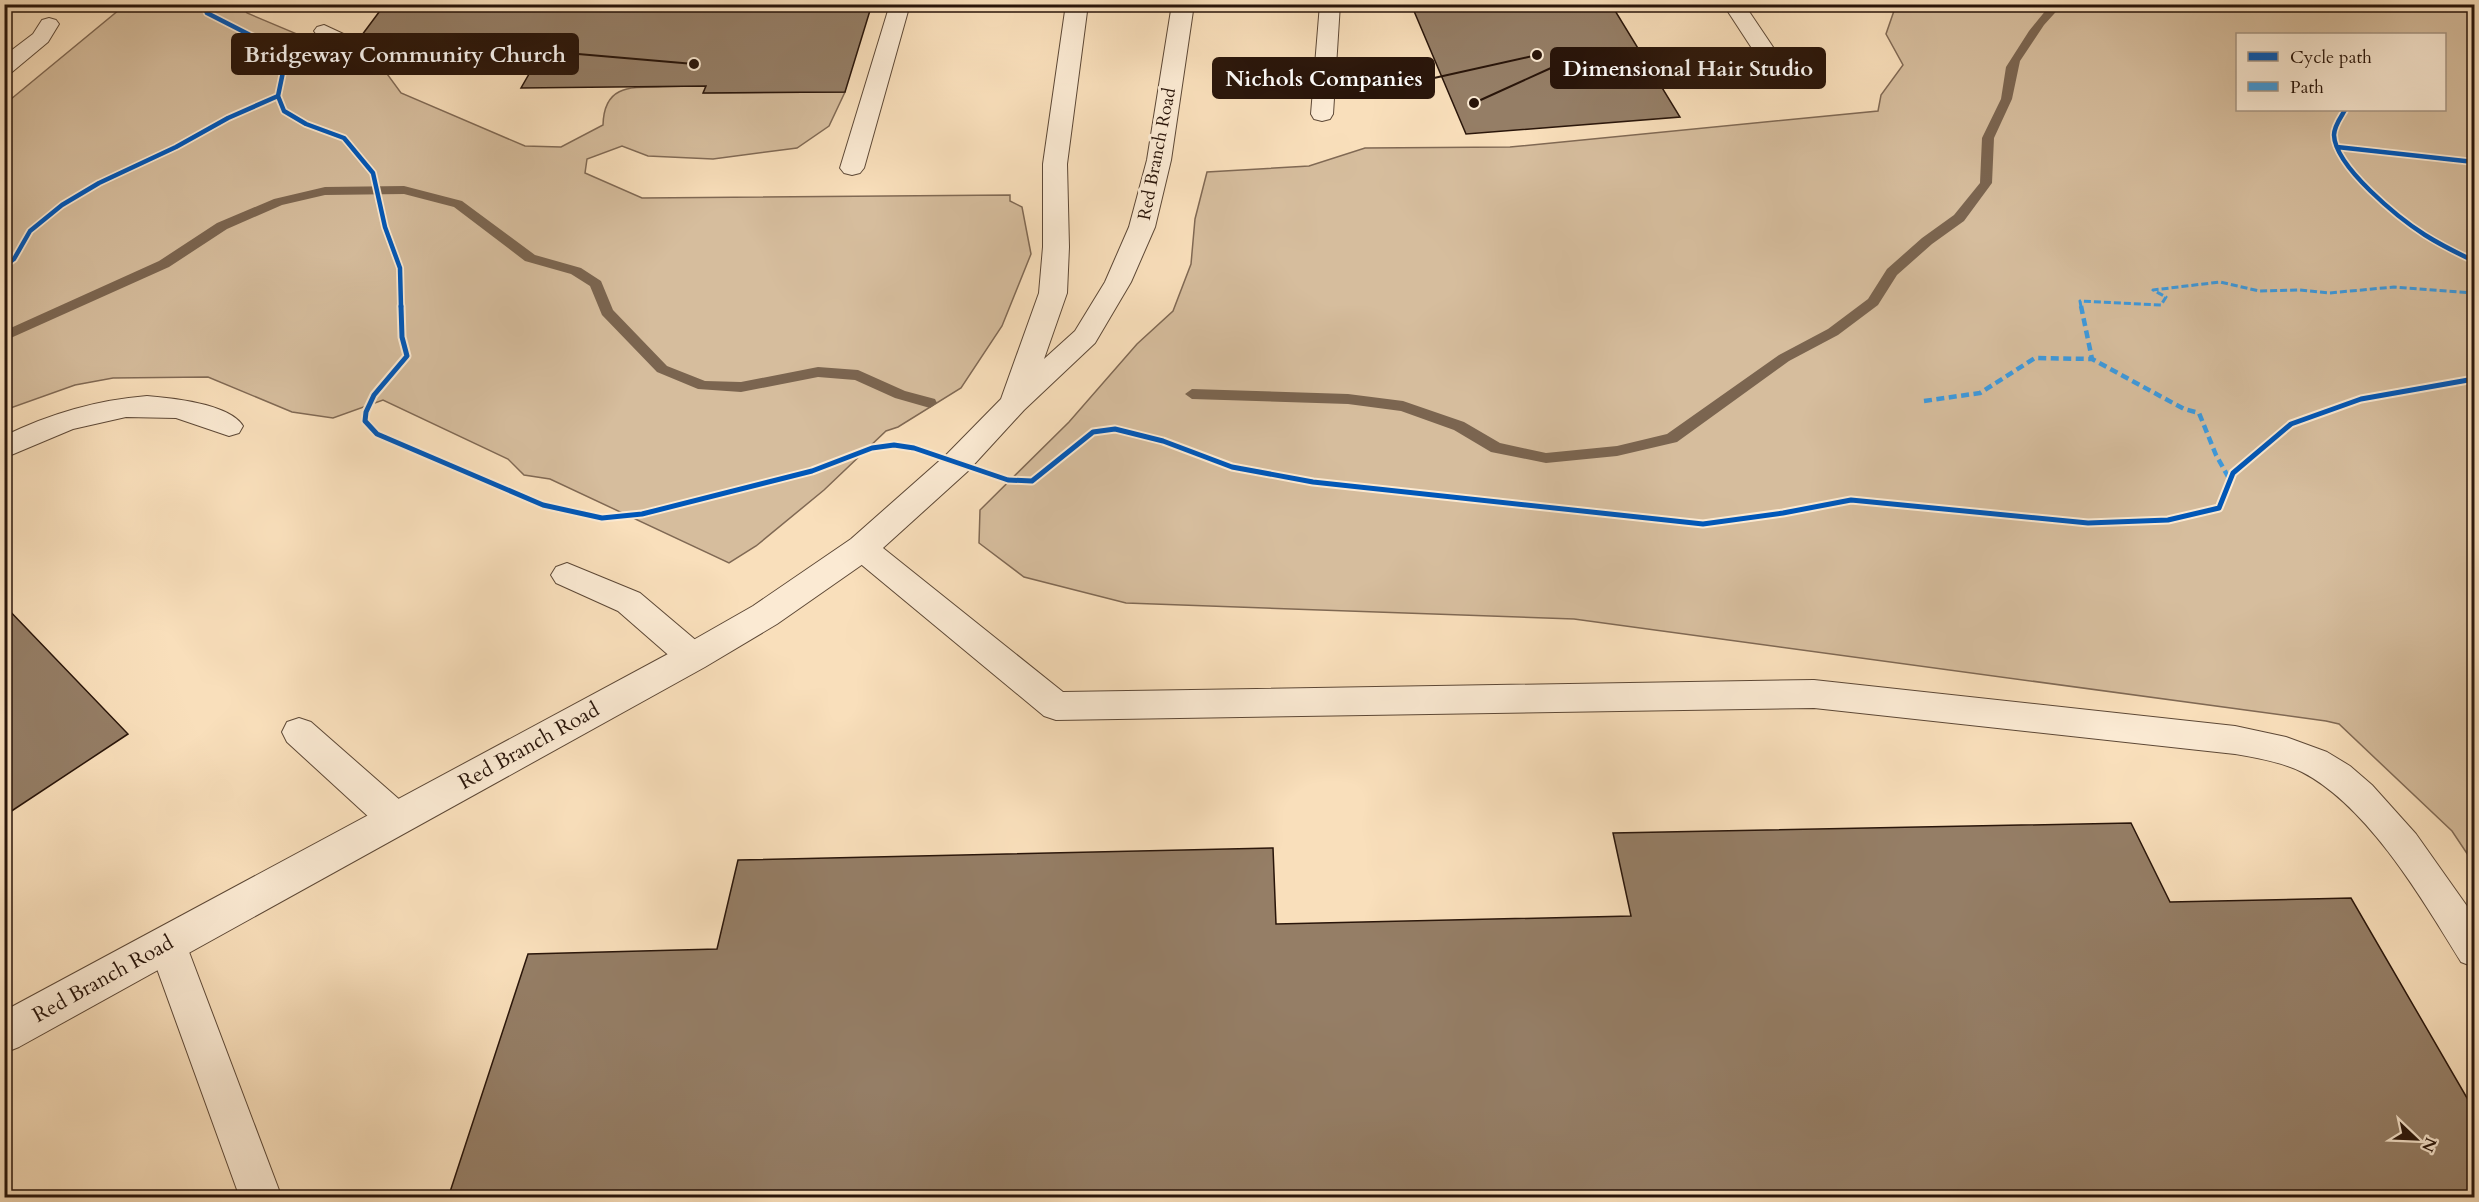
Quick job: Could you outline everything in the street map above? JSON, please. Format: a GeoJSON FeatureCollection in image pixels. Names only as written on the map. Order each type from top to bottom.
{"type":"FeatureCollection","features":[{"type":"Feature","properties":{"kind":"street","name":"Red Branch Road"},"geometry":{"type":"LineString","coordinates":[[1014,403],[1053,293],[1056,248],[1055,164],[1077,4]]}},
{"type":"Feature","properties":{"kind":"street","name":"Red Branch Road"},"geometry":{"type":"LineString","coordinates":[[4,1033],[693,657],[765,615],[862,548],[957,463],[1014,403],[1085,337],[1118,282],[1142,227],[1159,160],[1184,4]]}},
{"type":"Feature","properties":{"kind":"lane"},"geometry":{"type":"LineString","coordinates":[[852,168],[900,4]]}},
{"type":"Feature","properties":{"kind":"lane"},"geometry":{"type":"LineString","coordinates":[[1322,114],[1330,4]]}},
{"type":"Feature","properties":{"kind":"lane"},"geometry":{"type":"LineString","coordinates":[[1733,4],[1778,71]]}},
{"type":"Feature","properties":{"kind":"lane"},"geometry":{"type":"LineString","coordinates":[[4,67],[41,38],[49,24]]}},
{"type":"Feature","properties":{"kind":"lane"},"geometry":{"type":"LineString","coordinates":[[324,32],[357,49]]}},
{"type":"Feature","properties":{"kind":"lane"},"geometry":{"type":"LineString","coordinates":[[4,448],[70,421],[122,407],[168,407],[206,415],[229,426]]}},
{"type":"Feature","properties":{"kind":"lane"},"geometry":{"type":"LineString","coordinates":[[862,548],[1056,706],[1814,694],[2235,740],[2278,748],[2316,763],[2357,792],[2396,835],[2475,949]]}},
{"type":"Feature","properties":{"kind":"lane"},"geometry":{"type":"LineString","coordinates":[[567,575],[629,602],[693,657]]}},
{"type":"Feature","properties":{"kind":"lane"},"geometry":{"type":"LineString","coordinates":[[299,732],[396,819]]}},
{"type":"Feature","properties":{"kind":"lane"},"geometry":{"type":"LineString","coordinates":[[167,944],[261,1197]]}},
{"type":"Feature","properties":{"kind":"shaded area"},"geometry":{"type":"Polygon","coordinates":[[[125,5],[241,5],[247,13],[385,71],[401,93],[525,146],[561,147],[603,125],[604,112],[608,103],[613,96],[627,89],[706,86],[704,93],[845,92],[829,126],[797,148],[713,159],[648,156],[622,146],[587,159],[585,173],[642,198],[1010,195],[1010,201],[1022,207],[1031,254],[1002,326],[961,388],[898,427],[886,431],[824,490],[756,546],[729,563],[550,479],[524,475],[508,459],[383,400],[333,418],[292,412],[208,377],[113,378],[75,385],[5,410],[5,104],[125,5]]]}},
{"type":"Feature","properties":{"kind":"shaded area"},"geometry":{"type":"Polygon","coordinates":[[[1896,5],[2474,5],[2474,864],[2452,831],[2339,724],[2326,721],[1574,619],[1126,603],[1024,577],[979,543],[980,510],[1069,422],[1137,344],[1173,311],[1191,264],[1195,219],[1207,172],[1309,166],[1365,148],[1510,147],[1878,111],[1881,95],[1903,65],[1886,34],[1896,5]]]}},
{"type":"Feature","properties":{"kind":"building"},"geometry":{"type":"Polygon","coordinates":[[[385,4],[872,4],[845,92],[703,93],[706,86],[521,88],[548,41],[356,43],[385,4]]]}},
{"type":"Feature","properties":{"kind":"building"},"geometry":{"type":"Polygon","coordinates":[[[1411,4],[1611,4],[1680,117],[1466,134],[1411,4]]]}},
{"type":"Feature","properties":{"kind":"building"},"geometry":{"type":"Polygon","coordinates":[[[4,605],[128,734],[4,816],[4,605]]]}},
{"type":"Feature","properties":{"kind":"building"},"geometry":{"type":"Polygon","coordinates":[[[2131,823],[2170,902],[2351,898],[2474,1110],[2474,1198],[448,1198],[528,954],[717,949],[738,860],[1273,848],[1276,924],[1631,916],[1613,833],[2131,823]]]}},
{"type":"Feature","properties":{"kind":"waterway"},"geometry":{"type":"LineString","coordinates":[[1192,394],[1348,399],[1403,406],[1459,426],[1496,448],[1546,458],[1617,451],[1672,438],[1784,358],[1833,332],[1873,302],[1892,272],[1927,241],[1959,218],[1986,183],[1988,138],[2007,99],[2012,67],[2033,33],[2058,4]]}},
{"type":"Feature","properties":{"kind":"waterway"},"geometry":{"type":"LineString","coordinates":[[4,337],[34,321],[164,264],[222,226],[278,202],[325,191],[404,190],[458,204],[530,258],[576,271],[596,284],[607,312],[662,369],[703,386],[741,387],[818,372],[858,375],[900,395],[930,403]]}},
{"type":"Feature","properties":{"kind":"marked path"},"geometry":{"type":"LineString","coordinates":[[2230,480],[2216,455],[2199,413],[2184,409],[2092,359],[2080,301],[2161,305],[2166,297],[2153,290],[2220,282],[2259,291],[2299,290],[2329,293],[2394,287],[2474,293]]}},
{"type":"Feature","properties":{"kind":"marked path"},"geometry":{"type":"LineString","coordinates":[[1924,401],[1980,393],[2035,358],[2092,359]]}},
{"type":"Feature","properties":{"kind":"cycle path"},"geometry":{"type":"LineString","coordinates":[[203,4],[207,13],[254,37],[277,55],[283,72],[278,96],[284,111],[306,124],[344,138],[373,173],[385,227],[400,268],[402,337],[407,356],[374,395],[369,403],[365,421],[377,434],[543,505],[602,518],[642,514],[812,471],[872,448],[894,445],[914,448],[1008,480],[1032,481],[1093,432],[1115,429],[1163,441],[1232,467],[1313,482],[1703,524],[1783,513],[1851,500],[2088,523],[2168,520],[2219,508],[2233,473],[2291,424],[2361,399],[2474,379]]}},
{"type":"Feature","properties":{"kind":"cycle path"},"geometry":{"type":"LineString","coordinates":[[4,266],[14,259],[30,231],[62,205],[99,183],[176,147],[228,118],[278,96]]}},
{"type":"Feature","properties":{"kind":"cycle path"},"geometry":{"type":"LineString","coordinates":[[2344,111],[2334,135],[2344,160],[2356,174],[2384,202],[2422,233],[2474,261]]}},
{"type":"Feature","properties":{"kind":"cycle path"},"geometry":{"type":"LineString","coordinates":[[2337,147],[2474,162]]}},
{"type":"Feature","properties":{"kind":"place","name":"Nichols Companies"},"geometry":{"type":"Point","coordinates":[1537,55]}},
{"type":"Feature","properties":{"kind":"place","name":"Bridgeway Community Church"},"geometry":{"type":"Point","coordinates":[694,64]}},
{"type":"Feature","properties":{"kind":"place","name":"Dimensional Hair Studio"},"geometry":{"type":"Point","coordinates":[1474,103]}}]}
